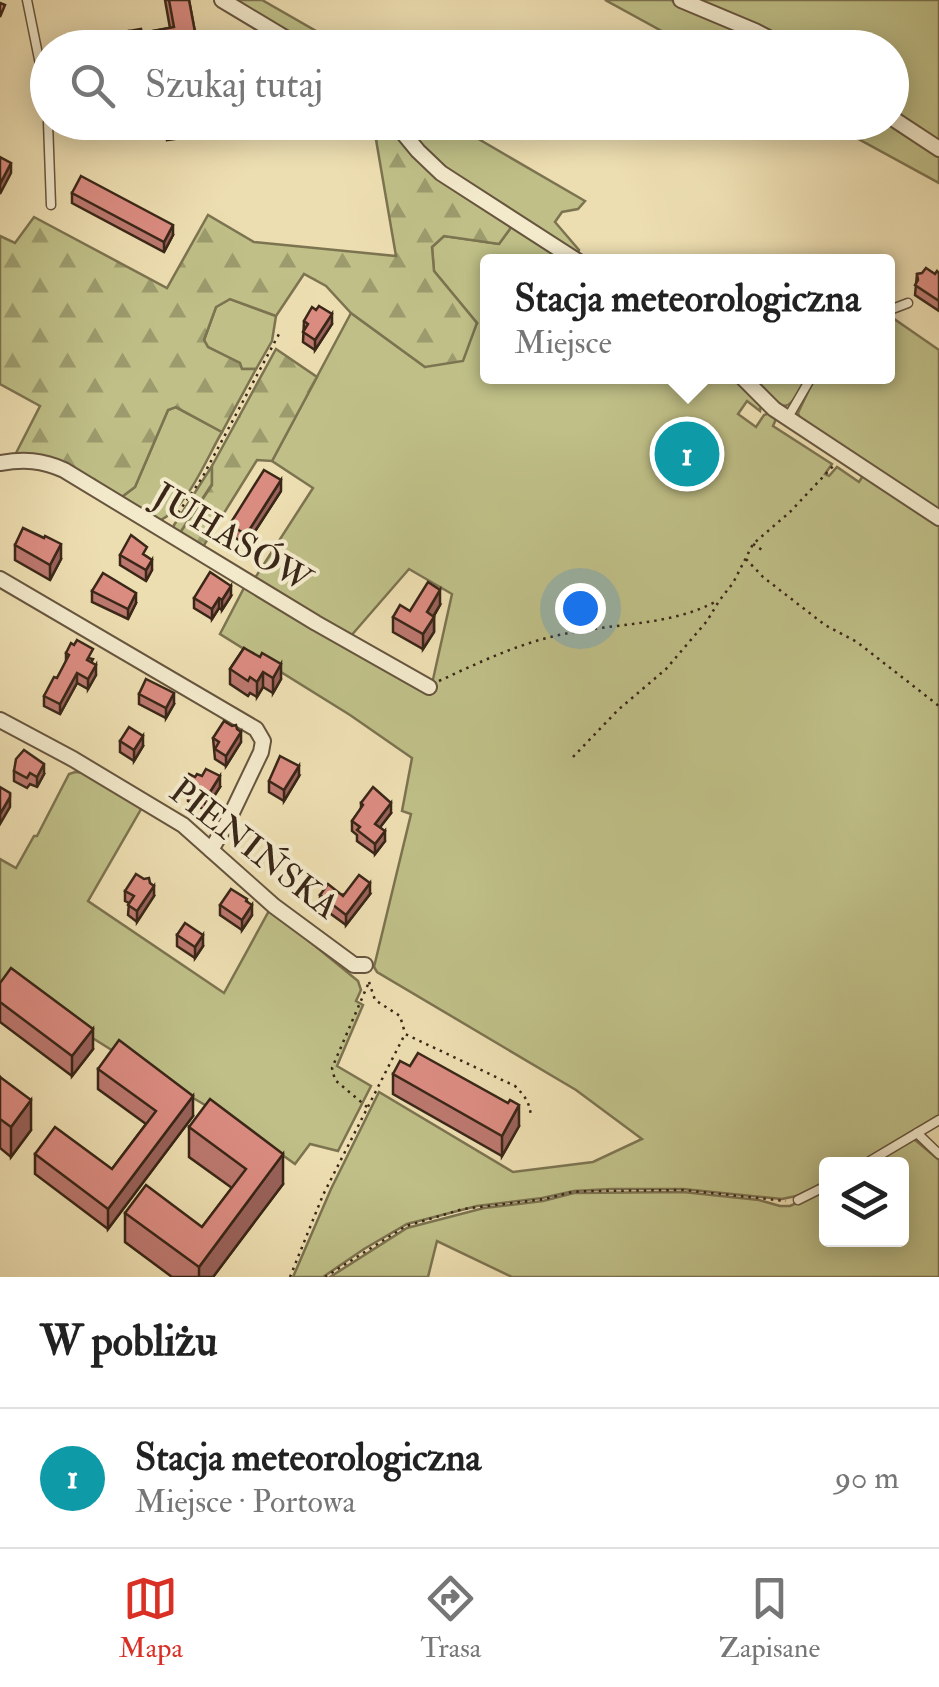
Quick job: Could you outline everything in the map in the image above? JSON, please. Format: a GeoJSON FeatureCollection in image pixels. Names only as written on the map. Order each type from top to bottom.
{"type":"FeatureCollection","features":[{"type":"Feature","properties":{"kind":"street"},"geometry":{"type":"LineString","coordinates":[[222,0],[272,30]]}},
{"type":"Feature","properties":{"kind":"street"},"geometry":{"type":"LineString","coordinates":[[681,0],[756,30]]}},
{"type":"Feature","properties":{"kind":"street"},"geometry":{"type":"LineString","coordinates":[[909,130],[939,150]]}},
{"type":"Feature","properties":{"kind":"street"},"geometry":{"type":"LineString","coordinates":[[409,140],[441,173],[567,254]]}},
{"type":"Feature","properties":{"kind":"street"},"geometry":{"type":"LineString","coordinates":[[749,384],[774,409],[939,518]]}},
{"type":"Feature","properties":{"kind":"street","name":"JUHASÓW"},"geometry":{"type":"LineString","coordinates":[[0,463],[29,460],[52,464],[429,687]]}},
{"type":"Feature","properties":{"kind":"street"},"geometry":{"type":"LineString","coordinates":[[0,579],[256,728],[263,740],[262,752],[211,850]]}},
{"type":"Feature","properties":{"kind":"street","name":"PIENIŃSKA"},"geometry":{"type":"LineString","coordinates":[[0,720],[183,825],[274,906],[354,965],[364,964]]}},
{"type":"Feature","properties":{"kind":"lane"},"geometry":{"type":"LineString","coordinates":[[27,0],[33,30]]}},
{"type":"Feature","properties":{"kind":"lane"},"geometry":{"type":"LineString","coordinates":[[48,140],[50,205]]}},
{"type":"Feature","properties":{"kind":"lane"},"geometry":{"type":"LineString","coordinates":[[895,308],[908,303]]}},
{"type":"Feature","properties":{"kind":"lane"},"geometry":{"type":"LineString","coordinates":[[787,418],[807,384]]}},
{"type":"Feature","properties":{"kind":"lane"},"geometry":{"type":"LineString","coordinates":[[877,1157],[939,1120]]}},
{"type":"Feature","properties":{"kind":"lane"},"geometry":{"type":"LineString","coordinates":[[917,1134],[939,1154]]}},
{"type":"Feature","properties":{"kind":"lane"},"geometry":{"type":"LineString","coordinates":[[798,1200],[819,1190]]}},
{"type":"Feature","properties":{"kind":"path"},"geometry":{"type":"LineString","coordinates":[[164,532],[202,478],[280,334]]}},
{"type":"Feature","properties":{"kind":"path"},"geometry":{"type":"LineString","coordinates":[[573,758],[618,710],[666,669],[707,621],[753,544],[791,511],[843,455]]}},
{"type":"Feature","properties":{"kind":"path"},"geometry":{"type":"LineString","coordinates":[[753,544],[765,552]]}},
{"type":"Feature","properties":{"kind":"path"},"geometry":{"type":"LineString","coordinates":[[745,558],[763,577],[825,625],[857,642],[939,706]]}},
{"type":"Feature","properties":{"kind":"path"},"geometry":{"type":"LineString","coordinates":[[429,687],[520,645],[567,633],[694,612],[719,601]]}},
{"type":"Feature","properties":{"kind":"path"},"geometry":{"type":"LineString","coordinates":[[290,1277],[323,1195],[368,1108],[405,1034],[400,1016],[375,1000],[368,982],[332,1068],[335,1080],[368,1108]]}},
{"type":"Feature","properties":{"kind":"path"},"geometry":{"type":"LineString","coordinates":[[405,1034],[515,1086],[525,1096],[530,1117]]}},
{"type":"Feature","properties":{"kind":"path"},"geometry":{"type":"LineString","coordinates":[[326,1277],[406,1226],[464,1209],[590,1191],[683,1190],[798,1200]]}},
{"type":"Feature","properties":{"kind":"green space"},"geometry":{"type":"Polygon","coordinates":[[[230,0],[262,0],[314,30],[280,30],[230,0]]]}},
{"type":"Feature","properties":{"kind":"green space"},"geometry":{"type":"Polygon","coordinates":[[[605,0],[671,0],[744,30],[660,30],[605,0]]]}},
{"type":"Feature","properties":{"kind":"green space"},"geometry":{"type":"Polygon","coordinates":[[[691,0],[939,0],[939,145],[909,125],[909,30],[757,30],[691,0]]]}},
{"type":"Feature","properties":{"kind":"green space"},"geometry":{"type":"Polygon","coordinates":[[[909,135],[939,154],[939,183],[860,140],[909,140],[909,135]]]}},
{"type":"Feature","properties":{"kind":"green space"},"geometry":{"type":"Polygon","coordinates":[[[376,140],[402,140],[446,184],[512,226],[499,244],[444,236],[432,247],[434,271],[477,323],[463,361],[425,367],[351,313],[326,286],[304,274],[276,316],[230,299],[216,307],[204,340],[208,347],[240,363],[242,369],[256,369],[222,432],[176,407],[168,410],[135,487],[119,499],[14,457],[40,406],[0,384],[0,236],[15,243],[34,217],[167,288],[208,215],[254,242],[396,256],[376,140]]]}},
{"type":"Feature","properties":{"kind":"green space"},"geometry":{"type":"Polygon","coordinates":[[[416,140],[480,140],[585,201],[578,209],[562,212],[555,222],[579,250],[578,254],[574,254],[443,168],[416,140]]]}},
{"type":"Feature","properties":{"kind":"green space"},"geometry":{"type":"Polygon","coordinates":[[[512,226],[558,254],[480,254],[480,384],[740,384],[761,404],[760,411],[747,401],[738,414],[756,427],[770,413],[776,419],[773,426],[832,464],[825,474],[829,476],[837,467],[859,482],[864,474],[939,522],[939,1115],[869,1157],[819,1157],[819,1186],[801,1195],[782,1199],[683,1189],[611,1189],[477,1206],[407,1224],[323,1277],[293,1277],[379,1092],[513,1172],[593,1162],[642,1139],[576,1090],[377,972],[374,967],[411,814],[402,811],[412,758],[220,634],[245,586],[432,684],[452,594],[409,569],[350,637],[253,581],[313,488],[272,461],[351,313],[425,367],[477,323],[434,271],[432,247],[444,236],[499,244],[512,226]]]}},
{"type":"Feature","properties":{"kind":"green space"},"geometry":{"type":"Polygon","coordinates":[[[230,299],[276,316],[272,341],[256,369],[241,369],[239,363],[208,347],[204,340],[216,307],[230,299]]]}},
{"type":"Feature","properties":{"kind":"green space"},"geometry":{"type":"Polygon","coordinates":[[[895,320],[939,350],[939,514],[800,419],[798,413],[812,384],[895,384],[895,320]]]}},
{"type":"Feature","properties":{"kind":"green space"},"geometry":{"type":"Polygon","coordinates":[[[276,349],[317,377],[272,461],[257,460],[201,550],[178,536],[212,485],[212,466],[276,349]]]}},
{"type":"Feature","properties":{"kind":"green space"},"geometry":{"type":"Polygon","coordinates":[[[755,384],[803,384],[788,405],[772,400],[755,384]]]}},
{"type":"Feature","properties":{"kind":"green space"},"geometry":{"type":"Polygon","coordinates":[[[175,407],[222,432],[186,496],[177,508],[156,522],[119,499],[135,487],[168,410],[175,407]]]}},
{"type":"Feature","properties":{"kind":"green space"},"geometry":{"type":"Polygon","coordinates":[[[212,466],[212,484],[178,536],[174,525],[212,466]]]}},
{"type":"Feature","properties":{"kind":"green space"},"geometry":{"type":"Polygon","coordinates":[[[85,773],[144,804],[88,901],[224,993],[270,909],[358,981],[361,990],[356,1001],[363,1005],[337,1066],[371,1086],[338,1151],[310,1144],[295,1164],[246,1129],[0,980],[0,859],[16,868],[69,774],[85,773]]]}},
{"type":"Feature","properties":{"kind":"green space"},"geometry":{"type":"Polygon","coordinates":[[[914,1139],[939,1160],[939,1277],[512,1277],[437,1241],[428,1277],[330,1277],[407,1228],[484,1208],[574,1193],[683,1192],[780,1206],[790,1206],[819,1193],[819,1247],[909,1247],[909,1157],[883,1157],[914,1139]]]}},
{"type":"Feature","properties":{"kind":"building"},"geometry":{"type":"Polygon","coordinates":[[[169,0],[189,0],[195,30],[158,30],[174,27],[169,0]]]}},
{"type":"Feature","properties":{"kind":"building"},"geometry":{"type":"Polygon","coordinates":[[[0,157],[11,163],[0,184],[0,157]]]}},
{"type":"Feature","properties":{"kind":"building"},"geometry":{"type":"Polygon","coordinates":[[[81,176],[173,225],[164,242],[72,193],[81,176]]]}},
{"type":"Feature","properties":{"kind":"building"},"geometry":{"type":"Polygon","coordinates":[[[926,268],[939,273],[939,301],[915,285],[917,274],[926,268]]]}},
{"type":"Feature","properties":{"kind":"building"},"geometry":{"type":"Polygon","coordinates":[[[319,306],[332,314],[315,340],[303,332],[308,324],[304,321],[312,307],[316,310],[319,306]]]}},
{"type":"Feature","properties":{"kind":"building"},"geometry":{"type":"Polygon","coordinates":[[[264,470],[281,480],[246,535],[230,524],[264,470]]]}},
{"type":"Feature","properties":{"kind":"building"},"geometry":{"type":"Polygon","coordinates":[[[23,528],[61,544],[50,565],[15,545],[23,528]]]}},
{"type":"Feature","properties":{"kind":"building"},"geometry":{"type":"Polygon","coordinates":[[[131,535],[147,547],[143,554],[152,560],[146,570],[120,555],[131,535]]]}},
{"type":"Feature","properties":{"kind":"building"},"geometry":{"type":"Polygon","coordinates":[[[210,572],[231,586],[212,609],[194,598],[210,572]]]}},
{"type":"Feature","properties":{"kind":"building"},"geometry":{"type":"Polygon","coordinates":[[[103,573],[136,593],[128,609],[92,591],[103,573]]]}},
{"type":"Feature","properties":{"kind":"building"},"geometry":{"type":"Polygon","coordinates":[[[428,582],[440,590],[427,612],[434,617],[423,634],[393,617],[400,605],[410,611],[428,582]]]}},
{"type":"Feature","properties":{"kind":"building"},"geometry":{"type":"Polygon","coordinates":[[[77,640],[93,649],[87,660],[96,665],[88,679],[77,673],[60,704],[44,696],[69,655],[66,653],[71,643],[74,645],[77,640]]]}},
{"type":"Feature","properties":{"kind":"building"},"geometry":{"type":"Polygon","coordinates":[[[244,648],[281,664],[273,678],[263,672],[257,682],[250,677],[248,681],[230,669],[244,648]]]}},
{"type":"Feature","properties":{"kind":"building"},"geometry":{"type":"Polygon","coordinates":[[[146,679],[174,693],[166,708],[139,694],[146,679]]]}},
{"type":"Feature","properties":{"kind":"building"},"geometry":{"type":"Polygon","coordinates":[[[224,721],[236,725],[241,732],[226,756],[215,749],[219,742],[213,738],[224,721]]]}},
{"type":"Feature","properties":{"kind":"building"},"geometry":{"type":"Polygon","coordinates":[[[129,727],[143,736],[134,750],[120,741],[129,727]]]}},
{"type":"Feature","properties":{"kind":"building"},"geometry":{"type":"Polygon","coordinates":[[[24,750],[44,764],[37,777],[30,773],[27,778],[14,771],[16,759],[24,750]]]}},
{"type":"Feature","properties":{"kind":"building"},"geometry":{"type":"Polygon","coordinates":[[[280,756],[299,766],[284,790],[269,781],[280,756]]]}},
{"type":"Feature","properties":{"kind":"building"},"geometry":{"type":"Polygon","coordinates":[[[206,769],[220,776],[205,800],[188,791],[190,787],[184,784],[189,774],[202,776],[206,769]]]}},
{"type":"Feature","properties":{"kind":"building"},"geometry":{"type":"Polygon","coordinates":[[[0,787],[10,797],[0,814],[0,787]]]}},
{"type":"Feature","properties":{"kind":"building"},"geometry":{"type":"Polygon","coordinates":[[[373,787],[391,803],[375,824],[385,831],[375,844],[352,821],[373,787]]]}},
{"type":"Feature","properties":{"kind":"building"},"geometry":{"type":"Polygon","coordinates":[[[136,874],[149,878],[154,886],[137,911],[128,905],[134,896],[125,891],[136,874]]]}},
{"type":"Feature","properties":{"kind":"building"},"geometry":{"type":"Polygon","coordinates":[[[359,875],[370,883],[346,915],[320,895],[328,884],[343,896],[359,875]]]}},
{"type":"Feature","properties":{"kind":"building"},"geometry":{"type":"Polygon","coordinates":[[[231,889],[252,905],[242,920],[220,905],[231,889]]]}},
{"type":"Feature","properties":{"kind":"building"},"geometry":{"type":"Polygon","coordinates":[[[185,923],[203,935],[195,947],[177,935],[185,923]]]}},
{"type":"Feature","properties":{"kind":"building"},"geometry":{"type":"Polygon","coordinates":[[[11,968],[93,1029],[72,1056],[0,1002],[0,983],[11,968]]]}},
{"type":"Feature","properties":{"kind":"building"},"geometry":{"type":"Polygon","coordinates":[[[119,1040],[193,1096],[108,1209],[35,1154],[55,1127],[112,1169],[156,1111],[98,1069],[119,1040]]]}},
{"type":"Feature","properties":{"kind":"building"},"geometry":{"type":"Polygon","coordinates":[[[418,1053],[508,1103],[510,1100],[519,1105],[502,1136],[393,1074],[400,1061],[410,1066],[418,1053]]]}},
{"type":"Feature","properties":{"kind":"building"},"geometry":{"type":"Polygon","coordinates":[[[0,1077],[31,1100],[11,1127],[0,1119],[0,1077]]]}},
{"type":"Feature","properties":{"kind":"building"},"geometry":{"type":"Polygon","coordinates":[[[210,1099],[283,1154],[199,1267],[125,1213],[146,1185],[202,1227],[246,1169],[189,1127],[210,1099]]]}},
{"type":"Feature","properties":{"kind":"place","name":"Stacja meteorologiczna"},"geometry":{"type":"Point","coordinates":[687,454]}}]}
